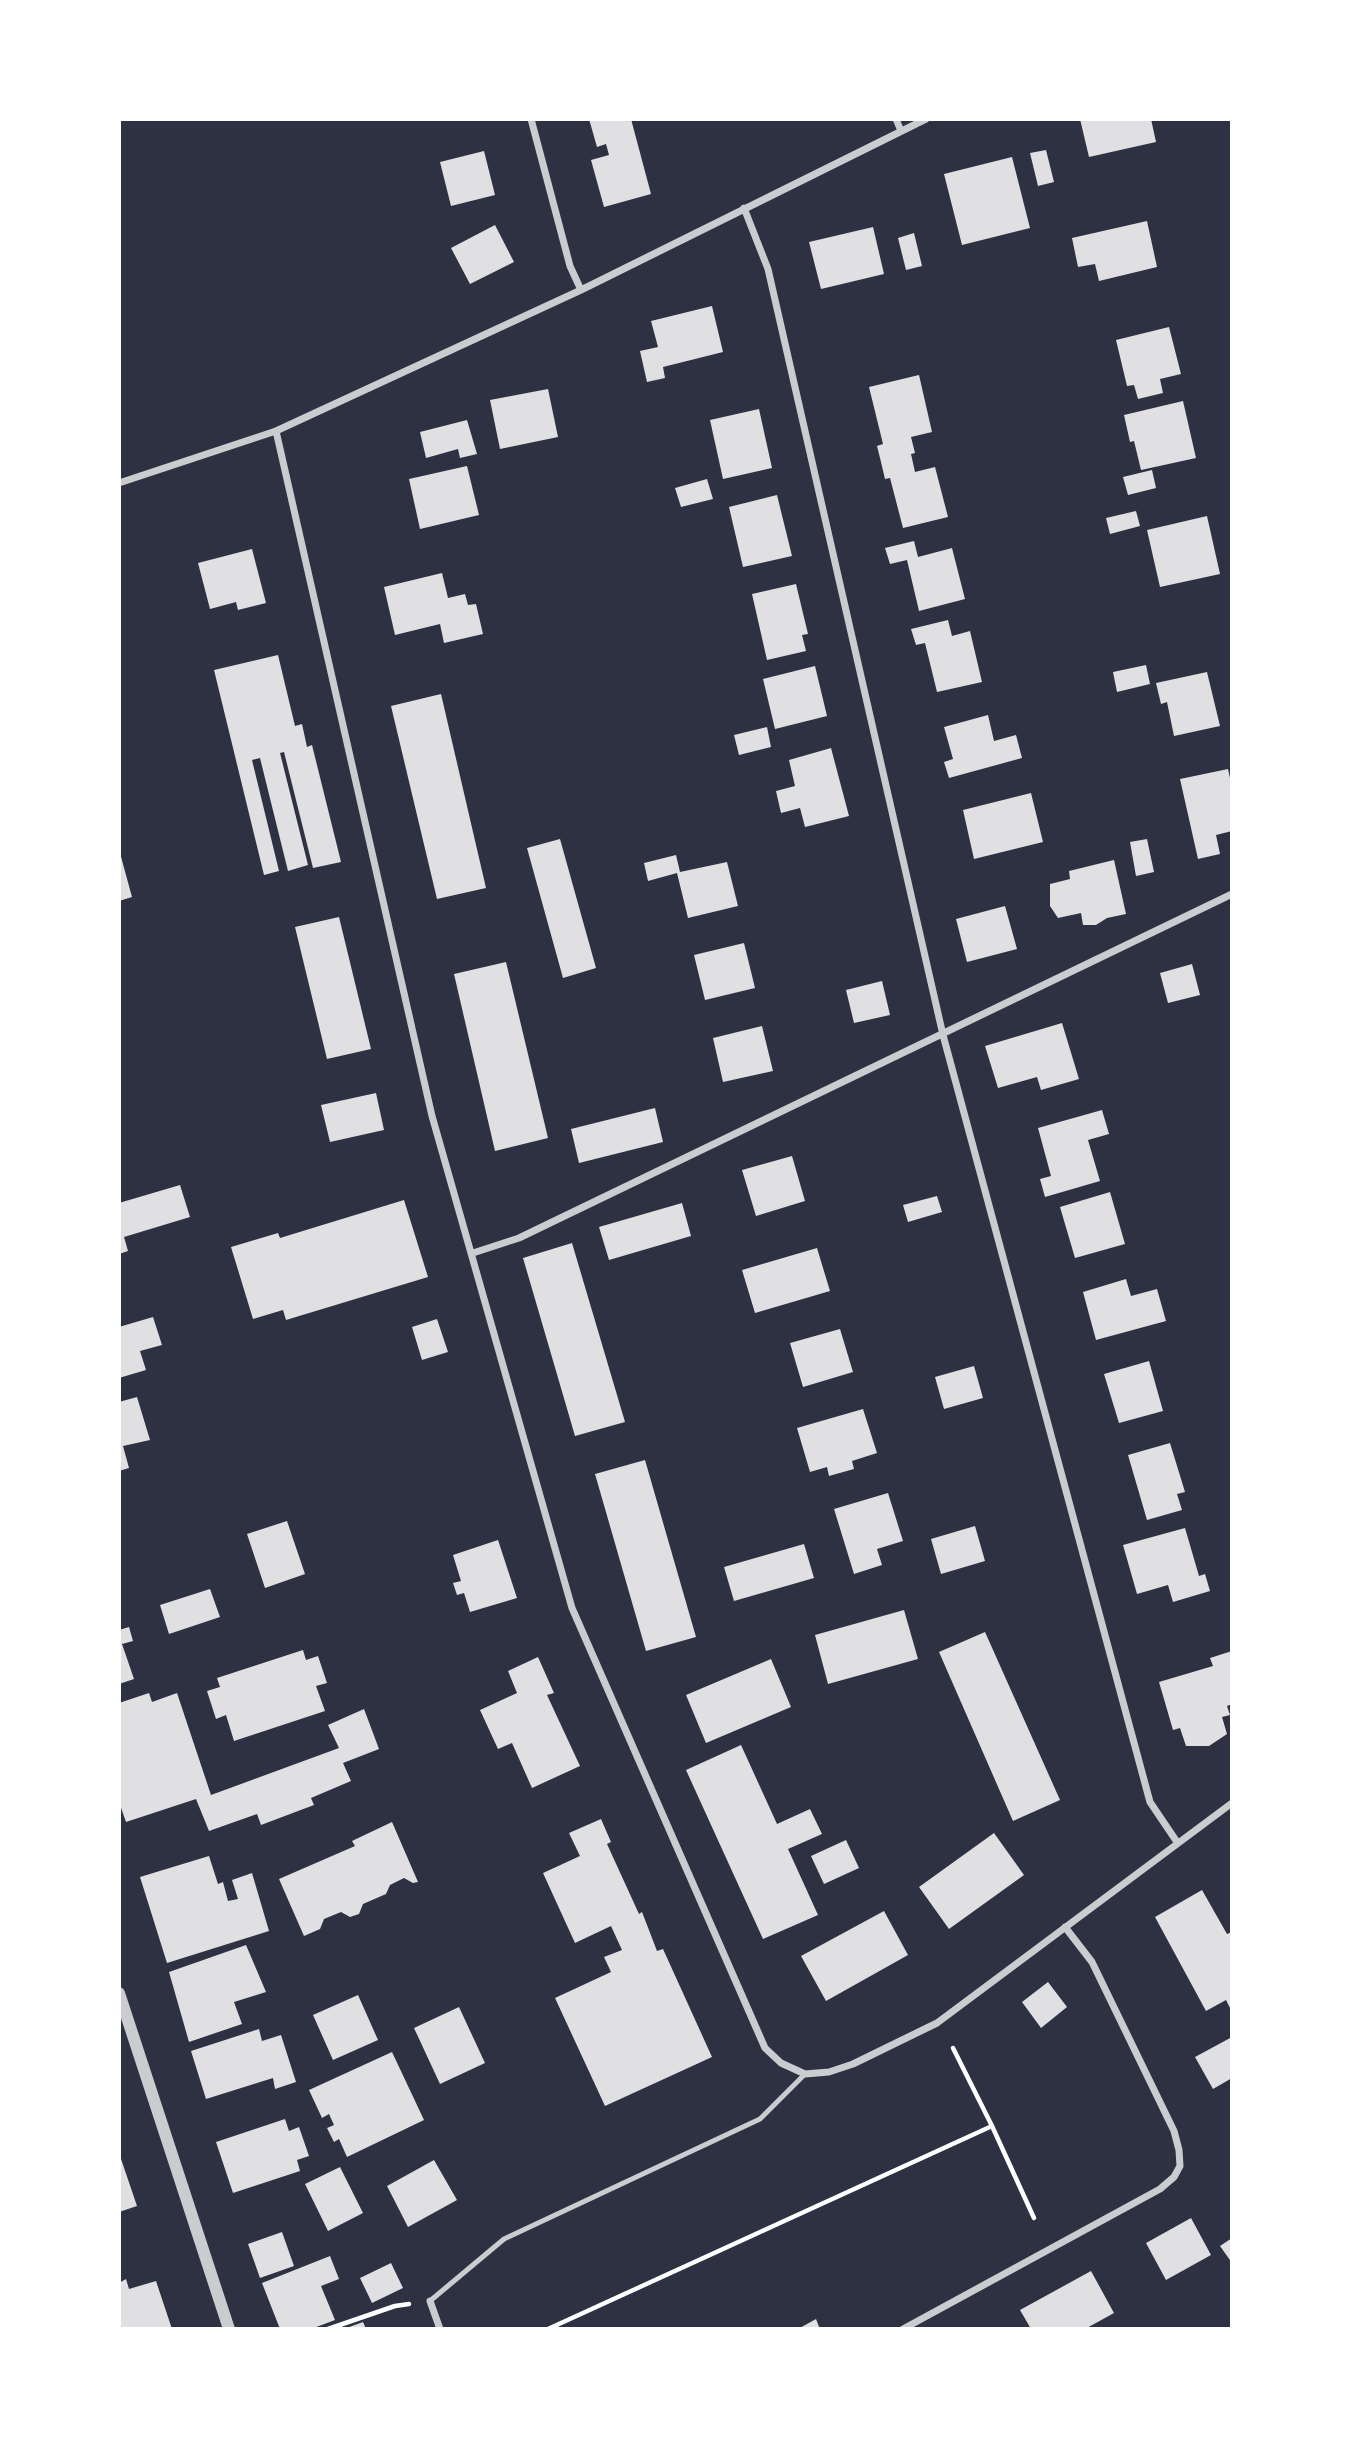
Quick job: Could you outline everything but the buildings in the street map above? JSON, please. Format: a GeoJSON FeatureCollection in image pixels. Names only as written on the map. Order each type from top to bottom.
{"type":"FeatureCollection","features":[{"type":"Feature","properties":{"kind":"street"},"geometry":{"type":"LineString","coordinates":[[531,119],[570,266],[581,290]]}},
{"type":"Feature","properties":{"kind":"street"},"geometry":{"type":"LineString","coordinates":[[897,119],[901,131]]}},
{"type":"Feature","properties":{"kind":"street"},"geometry":{"type":"LineString","coordinates":[[119,483],[276,431],[581,290],[926,119]]}},
{"type":"Feature","properties":{"kind":"street"},"geometry":{"type":"LineString","coordinates":[[744,208],[768,269],[943,1035],[1150,1802],[1177,1842]]}},
{"type":"Feature","properties":{"kind":"street"},"geometry":{"type":"LineString","coordinates":[[276,431],[432,1116],[572,1608],[765,2048],[781,2063],[805,2074],[829,2072],[853,2064],[937,2023],[1232,1803]]}},
{"type":"Feature","properties":{"kind":"street"},"geometry":{"type":"LineString","coordinates":[[473,1253],[519,1238],[1232,894]]}},
{"type":"Feature","properties":{"kind":"street"},"geometry":{"type":"LineString","coordinates":[[903,2329],[1160,2189],[1174,2177],[1180,2166],[1174,2132],[1092,1962],[1065,1927]]}},
{"type":"Feature","properties":{"kind":"street"},"geometry":{"type":"LineString","coordinates":[[119,1993],[229,2329]]}},
{"type":"Feature","properties":{"kind":"street"},"geometry":{"type":"LineString","coordinates":[[430,2301],[440,2329]]}},
{"type":"Feature","properties":{"kind":"lane"},"geometry":{"type":"LineString","coordinates":[[430,2301],[504,2239],[760,2119],[805,2074]]}},
{"type":"Feature","properties":{"kind":"path"},"geometry":{"type":"LineString","coordinates":[[953,2048],[1034,2218]]}},
{"type":"Feature","properties":{"kind":"path"},"geometry":{"type":"LineString","coordinates":[[548,2329],[992,2126]]}},
{"type":"Feature","properties":{"kind":"path"},"geometry":{"type":"LineString","coordinates":[[328,2329],[395,2306]]}}]}
